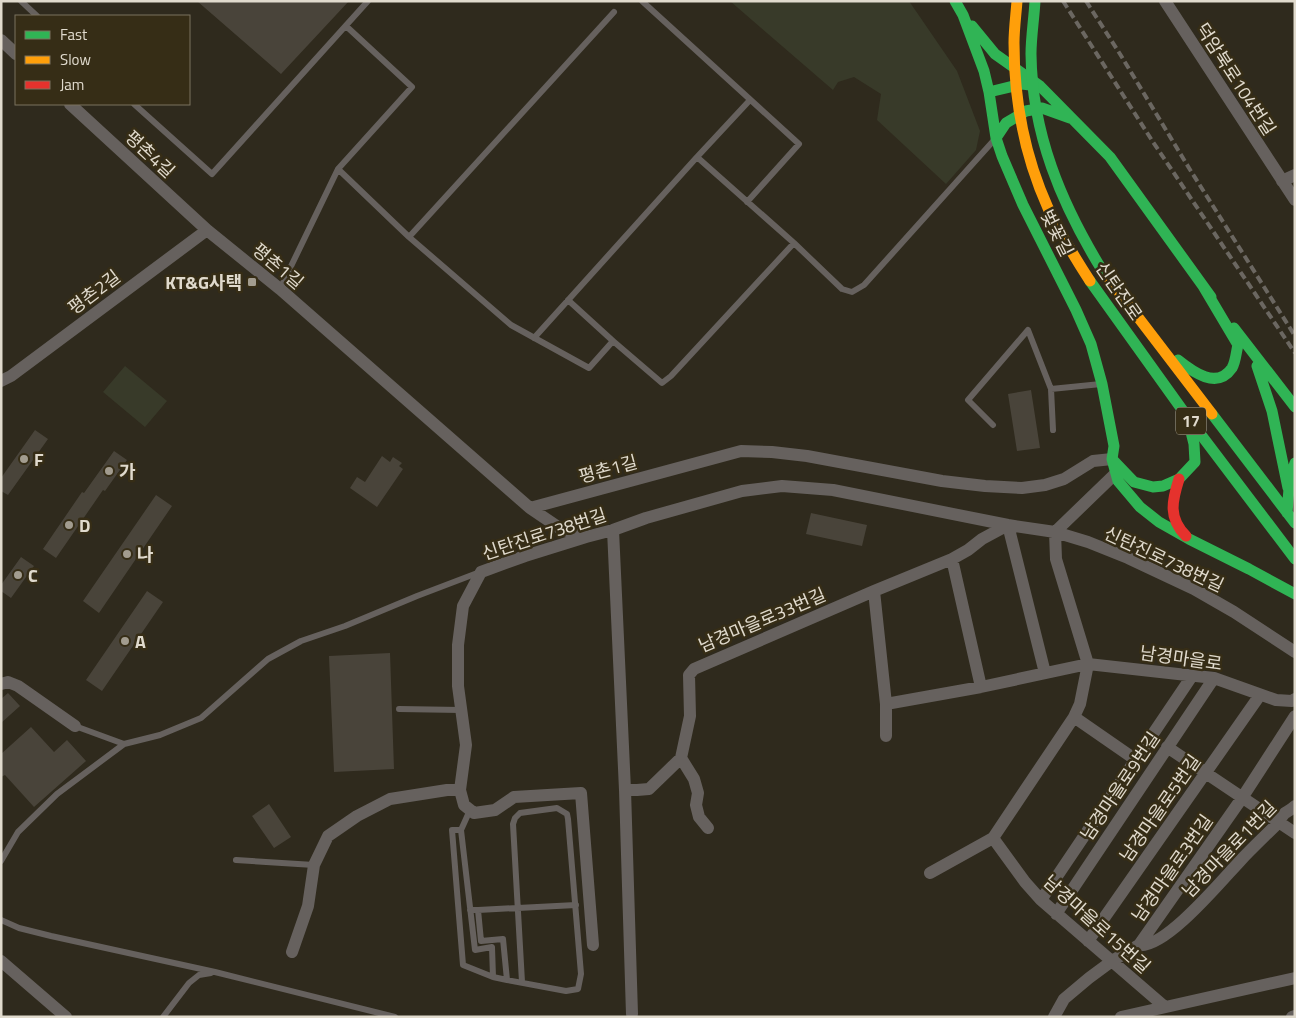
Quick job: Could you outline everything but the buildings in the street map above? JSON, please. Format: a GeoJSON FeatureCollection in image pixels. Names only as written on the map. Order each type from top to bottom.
{"type":"FeatureCollection","features":[{"type":"Feature","properties":{"kind":"main road","name":"벚꽃길"},"geometry":{"type":"LineString","coordinates":[[955,1],[964,16],[984,71],[996,138],[1002,156],[1023,205],[1091,344],[1102,384],[1114,446],[1112,459],[1117,477]]}},
{"type":"Feature","properties":{"kind":"main road","name":"신탄진로"},"geometry":{"type":"LineString","coordinates":[[1017,1],[1014,50],[1019,105],[1031,162],[1047,206],[1070,250],[1090,281],[1186,415],[1295,559]]}},
{"type":"Feature","properties":{"kind":"main road","name":"신탄진로"},"geometry":{"type":"LineString","coordinates":[[1035,1],[1031,54],[1035,106],[1046,156],[1062,199],[1084,243],[1102,270],[1295,523]]}},
{"type":"Feature","properties":{"kind":"main road"},"geometry":{"type":"LineString","coordinates":[[964,16],[995,54],[1040,86],[1110,157],[1253,354],[1295,406]]}},
{"type":"Feature","properties":{"kind":"main road"},"geometry":{"type":"LineString","coordinates":[[989,92],[1022,84],[1040,86]]}},
{"type":"Feature","properties":{"kind":"main road"},"geometry":{"type":"LineString","coordinates":[[996,138],[1006,123],[1026,111],[1042,108],[1071,118]]}},
{"type":"Feature","properties":{"kind":"main road"},"geometry":{"type":"LineString","coordinates":[[1159,345],[1187,368],[1203,376],[1214,379],[1225,375],[1232,367],[1238,345],[1203,286]]}},
{"type":"Feature","properties":{"kind":"main road"},"geometry":{"type":"LineString","coordinates":[[1253,354],[1272,411],[1289,492]]}},
{"type":"Feature","properties":{"kind":"main road"},"geometry":{"type":"LineString","coordinates":[[1112,459],[1134,482],[1153,487],[1163,486],[1179,479],[1195,462],[1194,444],[1186,415]]}},
{"type":"Feature","properties":{"kind":"main road"},"geometry":{"type":"LineString","coordinates":[[1287,513],[1290,477],[1295,463]]}},
{"type":"Feature","properties":{"kind":"main road"},"geometry":{"type":"LineString","coordinates":[[1117,477],[1140,507],[1159,522],[1295,594]]}},
{"type":"Feature","properties":{"kind":"main road"},"geometry":{"type":"LineString","coordinates":[[1179,479],[1173,497],[1173,514],[1182,534],[1189,539]]}},
{"type":"Feature","properties":{"kind":"street","name":"덕암북로104번길"},"geometry":{"type":"LineString","coordinates":[[1165,1],[1295,200]]}},
{"type":"Feature","properties":{"kind":"street"},"geometry":{"type":"LineString","coordinates":[[1,40],[15,53]]}},
{"type":"Feature","properties":{"kind":"street","name":"평촌4길"},"geometry":{"type":"LineString","coordinates":[[71,105],[207,230]]}},
{"type":"Feature","properties":{"kind":"street"},"geometry":{"type":"LineString","coordinates":[[1282,181],[1295,175]]}},
{"type":"Feature","properties":{"kind":"street","name":"평촌1길"},"geometry":{"type":"LineString","coordinates":[[207,230],[280,289],[530,508],[741,451],[789,454],[942,481],[1022,488],[1045,485],[1064,479],[1093,461],[1112,459]]}},
{"type":"Feature","properties":{"kind":"street","name":"평촌2길"},"geometry":{"type":"LineString","coordinates":[[1,381],[12,376],[207,230]]}},
{"type":"Feature","properties":{"kind":"street"},"geometry":{"type":"LineString","coordinates":[[930,873],[993,838],[1074,717],[1080,704],[1088,664],[1056,559],[1054,532],[1117,477]]}},
{"type":"Feature","properties":{"kind":"street","name":"신탄진로738번길"},"geometry":{"type":"LineString","coordinates":[[460,790],[466,745],[458,686],[458,645],[463,606],[481,572],[525,556],[613,530],[646,518],[742,491],[782,486],[833,490],[1008,525],[1054,532],[1102,547],[1194,588],[1295,652]]}},
{"type":"Feature","properties":{"kind":"street"},"geometry":{"type":"LineString","coordinates":[[530,508],[561,529],[586,537]]}},
{"type":"Feature","properties":{"kind":"street"},"geometry":{"type":"LineString","coordinates":[[886,736],[886,704],[874,591],[952,559],[1008,525],[1045,673]]}},
{"type":"Feature","properties":{"kind":"street"},"geometry":{"type":"LineString","coordinates":[[613,530],[625,790],[632,1014]]}},
{"type":"Feature","properties":{"kind":"street"},"geometry":{"type":"LineString","coordinates":[[952,559],[981,687]]}},
{"type":"Feature","properties":{"kind":"street","name":"남경마을로33번길"},"geometry":{"type":"LineString","coordinates":[[681,758],[690,716],[689,676],[694,669],[874,591]]}},
{"type":"Feature","properties":{"kind":"street","name":"남경마을로"},"geometry":{"type":"LineString","coordinates":[[886,704],[981,687],[1088,664],[1214,678],[1276,700],[1295,700]]}},
{"type":"Feature","properties":{"kind":"street"},"geometry":{"type":"LineString","coordinates":[[1041,900],[1192,676]]}},
{"type":"Feature","properties":{"kind":"street","name":"남경마을로9번길"},"geometry":{"type":"LineString","coordinates":[[1056,914],[1214,678]]}},
{"type":"Feature","properties":{"kind":"street"},"geometry":{"type":"LineString","coordinates":[[1,684],[8,682],[18,686],[75,726]]}},
{"type":"Feature","properties":{"kind":"street","name":"남경마을로5번길"},"geometry":{"type":"LineString","coordinates":[[1088,941],[1260,694]]}},
{"type":"Feature","properties":{"kind":"street","name":"남경마을로3번길"},"geometry":{"type":"LineString","coordinates":[[1054,1017],[1064,999],[1088,978],[1112,961],[1139,946],[1242,798],[1295,716]]}},
{"type":"Feature","properties":{"kind":"street"},"geometry":{"type":"LineString","coordinates":[[1074,717],[1136,760]]}},
{"type":"Feature","properties":{"kind":"street"},"geometry":{"type":"LineString","coordinates":[[1167,747],[1295,833]]}},
{"type":"Feature","properties":{"kind":"street"},"geometry":{"type":"LineString","coordinates":[[625,790],[649,789],[681,758],[694,779],[698,793],[696,805],[699,817],[708,828]]}},
{"type":"Feature","properties":{"kind":"street"},"geometry":{"type":"LineString","coordinates":[[292,952],[308,906],[314,865],[328,836],[357,816],[390,799],[447,790],[460,790],[464,806],[474,813],[496,810],[514,797],[582,793],[593,945]]}},
{"type":"Feature","properties":{"kind":"street","name":"남경마을로1번길"},"geometry":{"type":"LineString","coordinates":[[1139,946],[1149,944],[1184,920],[1284,814],[1295,806]]}},
{"type":"Feature","properties":{"kind":"street","name":"남경마을로15번길"},"geometry":{"type":"LineString","coordinates":[[993,838],[1025,882],[1041,900],[1165,1007]]}},
{"type":"Feature","properties":{"kind":"street"},"geometry":{"type":"LineString","coordinates":[[1,961],[66,1017]]}},
{"type":"Feature","properties":{"kind":"street"},"geometry":{"type":"LineString","coordinates":[[1120,1017],[1295,978]]}},
{"type":"Feature","properties":{"kind":"lane"},"geometry":{"type":"LineString","coordinates":[[21,1],[36,15]]}},
{"type":"Feature","properties":{"kind":"lane"},"geometry":{"type":"LineString","coordinates":[[135,105],[212,174],[368,1]]}},
{"type":"Feature","properties":{"kind":"lane"},"geometry":{"type":"LineString","coordinates":[[642,1],[798,144],[747,202]]}},
{"type":"Feature","properties":{"kind":"lane"},"geometry":{"type":"LineString","coordinates":[[410,237],[614,12]]}},
{"type":"Feature","properties":{"kind":"lane"},"geometry":{"type":"LineString","coordinates":[[280,289],[338,170],[412,87],[346,26]]}},
{"type":"Feature","properties":{"kind":"lane"},"geometry":{"type":"LineString","coordinates":[[534,338],[750,100]]}},
{"type":"Feature","properties":{"kind":"lane"},"geometry":{"type":"LineString","coordinates":[[697,157],[794,243],[842,289],[852,292],[864,285],[996,138]]}},
{"type":"Feature","properties":{"kind":"lane"},"geometry":{"type":"LineString","coordinates":[[338,170],[410,237],[511,325],[589,368],[613,342]]}},
{"type":"Feature","properties":{"kind":"lane"},"geometry":{"type":"LineString","coordinates":[[568,300],[613,342],[662,382],[671,376],[794,243]]}},
{"type":"Feature","properties":{"kind":"lane"},"geometry":{"type":"LineString","coordinates":[[993,426],[968,400],[1028,330],[1051,389],[1053,430]]}},
{"type":"Feature","properties":{"kind":"lane"},"geometry":{"type":"LineString","coordinates":[[1051,389],[1102,384]]}},
{"type":"Feature","properties":{"kind":"lane"},"geometry":{"type":"LineString","coordinates":[[1,862],[18,832],[57,794],[124,744],[160,735],[200,718],[268,659],[301,641],[346,626],[481,572]]}},
{"type":"Feature","properties":{"kind":"lane"},"geometry":{"type":"LineString","coordinates":[[399,709],[461,710]]}},
{"type":"Feature","properties":{"kind":"lane"},"geometry":{"type":"LineString","coordinates":[[75,726],[124,744]]}},
{"type":"Feature","properties":{"kind":"lane"},"geometry":{"type":"LineString","coordinates":[[462,830],[452,830],[463,964],[493,977],[566,991],[578,989],[581,974],[568,819],[566,814],[558,808],[520,813],[514,818],[522,982]]}},
{"type":"Feature","properties":{"kind":"lane"},"geometry":{"type":"LineString","coordinates":[[470,810],[462,830],[480,941],[503,939],[507,980]]}},
{"type":"Feature","properties":{"kind":"lane"},"geometry":{"type":"LineString","coordinates":[[236,860],[314,865]]}},
{"type":"Feature","properties":{"kind":"lane"},"geometry":{"type":"LineString","coordinates":[[474,910],[576,905]]}},
{"type":"Feature","properties":{"kind":"lane"},"geometry":{"type":"LineString","coordinates":[[474,910],[475,950],[492,947],[493,977]]}},
{"type":"Feature","properties":{"kind":"lane"},"geometry":{"type":"LineString","coordinates":[[1,920],[19,928],[51,936],[215,972],[394,1017]]}},
{"type":"Feature","properties":{"kind":"lane"},"geometry":{"type":"LineString","coordinates":[[163,1017],[189,983],[199,975],[215,972]]}},
{"type":"Feature","properties":{"kind":"green space"},"geometry":{"type":"Polygon","coordinates":[[[730,1],[909,1],[957,71],[980,131],[976,150],[946,184],[877,120],[881,94],[854,77],[838,82],[833,90],[730,1]]]}},
{"type":"Feature","properties":{"kind":"green space"},"geometry":{"type":"Polygon","coordinates":[[[125,366],[167,401],[145,427],[103,392],[125,366]]]}},
{"type":"Feature","properties":{"kind":"railway"},"geometry":{"type":"LineString","coordinates":[[1063,1],[1153,142],[1295,353]]}},
{"type":"Feature","properties":{"kind":"railway"},"geometry":{"type":"LineString","coordinates":[[1086,1],[1295,336]]}},
{"type":"Feature","properties":{"kind":"traffic: fast"},"geometry":{"type":"LineString","coordinates":[[955,1],[963,15],[984,71],[996,138],[1002,156],[1023,205],[1091,344],[1102,384],[1114,446],[1112,459],[1118,481],[1140,507],[1159,522],[1295,594]]}},
{"type":"Feature","properties":{"kind":"traffic: fast"},"geometry":{"type":"LineString","coordinates":[[1035,1],[1031,54],[1033,84],[1043,140],[1062,193],[1087,245],[1102,270]]}},
{"type":"Feature","properties":{"kind":"traffic: fast"},"geometry":{"type":"LineString","coordinates":[[972,26],[995,54],[1040,86],[1110,157],[1211,297]]}},
{"type":"Feature","properties":{"kind":"traffic: fast"},"geometry":{"type":"LineString","coordinates":[[989,92],[1022,84],[1030,85]]}},
{"type":"Feature","properties":{"kind":"traffic: fast"},"geometry":{"type":"LineString","coordinates":[[996,138],[1006,123],[1026,111],[1042,108],[1070,118]]}},
{"type":"Feature","properties":{"kind":"traffic: fast"},"geometry":{"type":"LineString","coordinates":[[1090,281],[1186,415],[1295,559]]}},
{"type":"Feature","properties":{"kind":"traffic: fast"},"geometry":{"type":"LineString","coordinates":[[1178,360],[1205,377],[1219,378],[1232,368],[1238,345],[1203,286]]}},
{"type":"Feature","properties":{"kind":"traffic: fast"},"geometry":{"type":"LineString","coordinates":[[1234,328],[1295,407]]}},
{"type":"Feature","properties":{"kind":"traffic: fast"},"geometry":{"type":"LineString","coordinates":[[1257,366],[1272,411],[1288,488]]}},
{"type":"Feature","properties":{"kind":"traffic: fast"},"geometry":{"type":"LineString","coordinates":[[1212,414],[1295,523]]}},
{"type":"Feature","properties":{"kind":"traffic: fast"},"geometry":{"type":"LineString","coordinates":[[1112,459],[1134,482],[1153,487],[1163,486],[1179,479],[1195,462],[1194,444],[1189,424]]}},
{"type":"Feature","properties":{"kind":"traffic: fast"},"geometry":{"type":"LineString","coordinates":[[1287,513],[1290,477],[1295,463]]}},
{"type":"Feature","properties":{"kind":"traffic: slow"},"geometry":{"type":"LineString","coordinates":[[1017,1],[1014,38],[1016,85],[1027,148],[1048,208],[1090,281]]}},
{"type":"Feature","properties":{"kind":"traffic: slow"},"geometry":{"type":"LineString","coordinates":[[1102,270],[1212,414]]}},
{"type":"Feature","properties":{"kind":"traffic: jam"},"geometry":{"type":"LineString","coordinates":[[1179,479],[1173,509],[1176,523],[1186,536]]}},
{"type":"Feature","properties":{"kind":"place","name":"KT&G사택"},"geometry":{"type":"Point","coordinates":[252,282]}},
{"type":"Feature","properties":{"kind":"place","name":"F"},"geometry":{"type":"Point","coordinates":[24,459]}},
{"type":"Feature","properties":{"kind":"place","name":"가"},"geometry":{"type":"Point","coordinates":[109,471]}},
{"type":"Feature","properties":{"kind":"place","name":"D"},"geometry":{"type":"Point","coordinates":[69,525]}},
{"type":"Feature","properties":{"kind":"place","name":"나"},"geometry":{"type":"Point","coordinates":[127,554]}},
{"type":"Feature","properties":{"kind":"place","name":"C"},"geometry":{"type":"Point","coordinates":[18,575]}},
{"type":"Feature","properties":{"kind":"place","name":"A"},"geometry":{"type":"Point","coordinates":[125,641]}}]}
